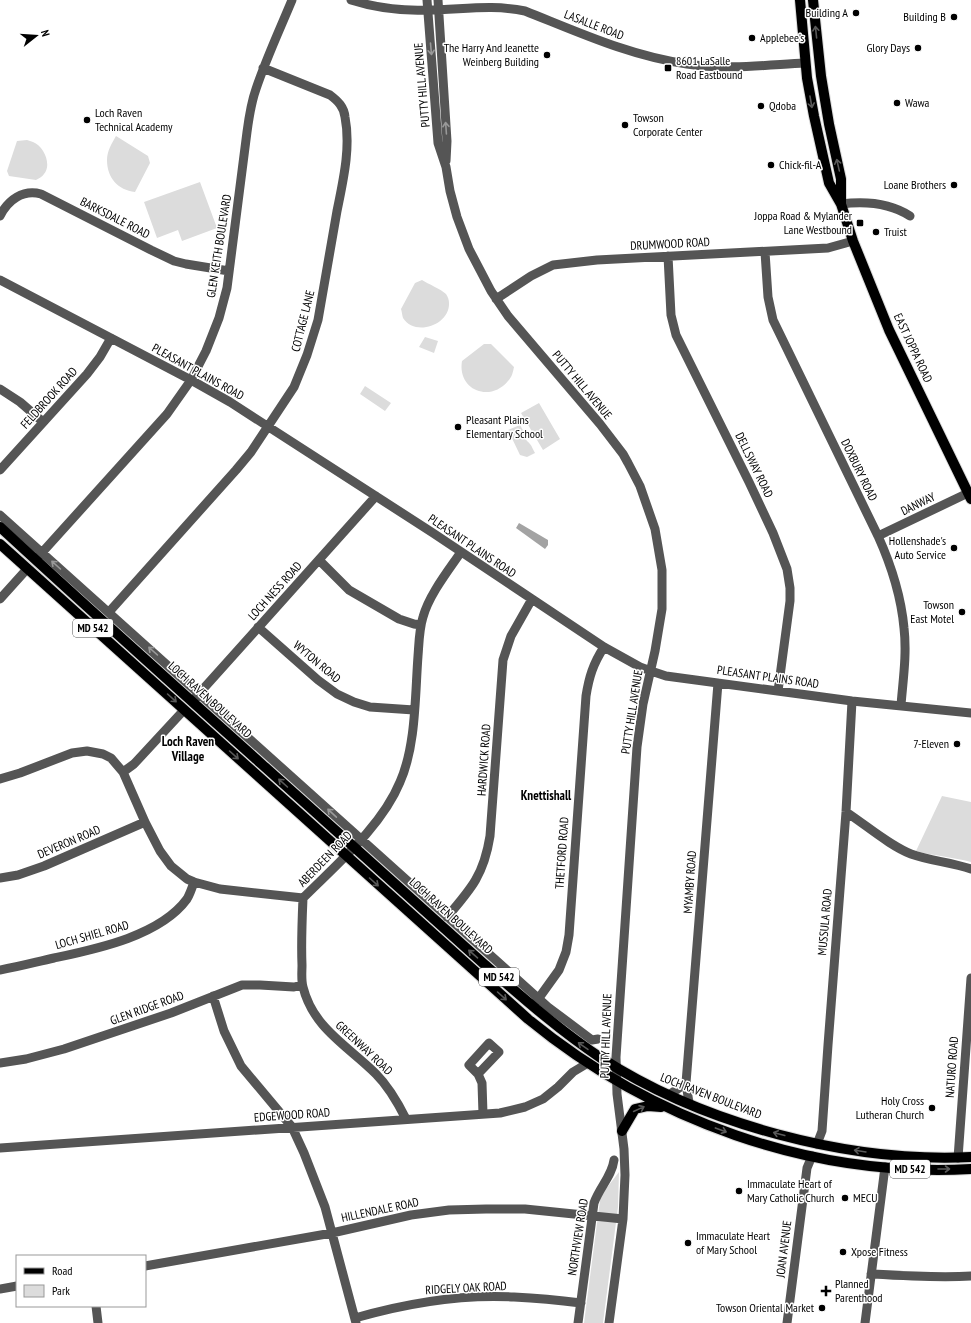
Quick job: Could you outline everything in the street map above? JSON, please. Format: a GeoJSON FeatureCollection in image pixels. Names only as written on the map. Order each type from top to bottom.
{"type":"FeatureCollection","features":[{"type":"Feature","properties":{"kind":"main road","name":"EAST JOPPA ROAD"},"geometry":{"type":"LineString","coordinates":[[800,0],[805,63],[814,116],[829,183],[842,204]]}},
{"type":"Feature","properties":{"kind":"main road","name":"EAST JOPPA ROAD"},"geometry":{"type":"LineString","coordinates":[[813,0],[819,63],[829,124],[841,179],[842,204],[853,240],[889,330],[969,496]]}},
{"type":"Feature","properties":{"kind":"main road"},"geometry":{"type":"LineString","coordinates":[[805,63],[819,63]]}},
{"type":"Feature","properties":{"kind":"main road","name":"LOCH RAVEN BOULEVARD"},"geometry":{"type":"LineString","coordinates":[[0,527],[39,556],[192,701],[357,843],[440,925],[535,1002],[570,1036],[616,1067],[669,1095],[689,1103],[755,1128],[817,1144],[886,1155],[915,1157],[971,1157]]}},
{"type":"Feature","properties":{"kind":"main road","name":"LOCH RAVEN BOULEVARD"},"geometry":{"type":"LineString","coordinates":[[0,544],[528,1019],[551,1038],[588,1064],[616,1081],[667,1108],[730,1133],[773,1146],[840,1162],[885,1167],[971,1169]]}},
{"type":"Feature","properties":{"kind":"main road"},"geometry":{"type":"LineString","coordinates":[[28,569],[39,556]]}},
{"type":"Feature","properties":{"kind":"main road"},"geometry":{"type":"LineString","coordinates":[[184,710],[192,701]]}},
{"type":"Feature","properties":{"kind":"main road"},"geometry":{"type":"LineString","coordinates":[[622,1131],[632,1112],[639,1107],[648,1106],[667,1108]]}},
{"type":"Feature","properties":{"kind":"main road"},"geometry":{"type":"LineString","coordinates":[[812,1156],[817,1144]]}},
{"type":"Feature","properties":{"kind":"street","name":"GLEN KEITH BOULEVARD"},"geometry":{"type":"LineString","coordinates":[[39,556],[152,432],[171,409],[191,380],[206,351],[225,296],[247,132],[255,90],[292,0]]}},
{"type":"Feature","properties":{"kind":"street","name":"LASALLE ROAD"},"geometry":{"type":"LineString","coordinates":[[351,0],[368,5],[401,10],[428,10],[439,5],[510,8],[525,11],[614,46],[637,53],[688,64],[734,66],[805,63]]}},
{"type":"Feature","properties":{"kind":"street","name":"PUTTY HILL AVENUE"},"geometry":{"type":"LineString","coordinates":[[427,0],[438,143],[446,167],[453,204],[461,229],[476,265],[496,299],[514,324],[608,435],[628,463],[640,486],[655,529],[662,570],[661,615],[643,704],[637,747],[621,976],[616,1081],[626,1175],[623,1220],[610,1323]]}},
{"type":"Feature","properties":{"kind":"street","name":"PUTTY HILL AVENUE"},"geometry":{"type":"LineString","coordinates":[[439,5],[447,141],[446,167]]}},
{"type":"Feature","properties":{"kind":"street","name":"COTTAGE LANE"},"geometry":{"type":"LineString","coordinates":[[109,612],[236,470],[268,426],[294,386],[314,337],[343,179],[346,137],[345,116],[342,107],[337,100],[330,95],[264,68]]}},
{"type":"Feature","properties":{"kind":"street","name":"BARKSDALE ROAD"},"geometry":{"type":"LineString","coordinates":[[0,216],[12,199],[36,192],[174,261],[229,271]]}},
{"type":"Feature","properties":{"kind":"street"},"geometry":{"type":"LineString","coordinates":[[842,204],[855,202],[880,205],[895,208],[910,216]]}},
{"type":"Feature","properties":{"kind":"street","name":"DRUMWOOD ROAD"},"geometry":{"type":"LineString","coordinates":[[496,299],[532,276],[553,265],[597,260],[828,248],[853,240]]}},
{"type":"Feature","properties":{"kind":"street","name":"DOXBURY ROAD"},"geometry":{"type":"LineString","coordinates":[[765,252],[768,297],[773,320],[878,536],[895,579],[904,628],[904,659],[901,705]]}},
{"type":"Feature","properties":{"kind":"street","name":"DELLSWAY ROAD"},"geometry":{"type":"LineString","coordinates":[[668,256],[671,315],[676,335],[773,533],[789,577],[790,601],[778,691]]}},
{"type":"Feature","properties":{"kind":"street","name":"PLEASANT PLAINS ROAD"},"geometry":{"type":"LineString","coordinates":[[0,280],[230,402],[376,496],[604,647],[650,672],[666,676],[778,691],[971,713]]}},
{"type":"Feature","properties":{"kind":"street","name":"FELDBROOK ROAD"},"geometry":{"type":"LineString","coordinates":[[0,470],[87,374],[100,357],[111,338]]}},
{"type":"Feature","properties":{"kind":"street"},"geometry":{"type":"LineString","coordinates":[[0,389],[20,402],[43,422]]}},
{"type":"Feature","properties":{"kind":"street","name":"LOCH NESS ROAD"},"geometry":{"type":"LineString","coordinates":[[192,701],[376,496]]}},
{"type":"Feature","properties":{"kind":"street","name":"DANWAY"},"geometry":{"type":"LineString","coordinates":[[878,536],[969,496]]}},
{"type":"Feature","properties":{"kind":"street","name":"LOCH RAVEN BOULEVARD"},"geometry":{"type":"LineString","coordinates":[[0,515],[39,556],[109,612],[199,693],[357,843],[447,917],[535,1002],[553,1011],[592,1040],[598,1039]]}},
{"type":"Feature","properties":{"kind":"street","name":"ABERDEEN ROAD"},"geometry":{"type":"LineString","coordinates":[[0,779],[20,774],[72,753],[87,751],[103,754],[111,758],[123,772],[155,843],[165,858],[180,874],[194,882],[220,890],[303,898],[383,814],[401,782],[409,757],[411,743],[421,625],[426,607],[461,552]]}},
{"type":"Feature","properties":{"kind":"street"},"geometry":{"type":"LineString","coordinates":[[319,560],[349,590],[399,618],[421,625]]}},
{"type":"Feature","properties":{"kind":"street"},"geometry":{"type":"LineString","coordinates":[[0,599],[28,569]]}},
{"type":"Feature","properties":{"kind":"street","name":"HARDWICK ROAD"},"geometry":{"type":"LineString","coordinates":[[447,917],[474,883],[485,861],[491,829],[503,660],[511,636],[532,599]]}},
{"type":"Feature","properties":{"kind":"street","name":"WYTON ROAD"},"geometry":{"type":"LineString","coordinates":[[258,628],[318,680],[337,694],[354,702],[370,707],[414,710]]}},
{"type":"Feature","properties":{"kind":"street","name":"THETFORD ROAD"},"geometry":{"type":"LineString","coordinates":[[535,1002],[559,970],[567,946],[588,678],[604,647]]}},
{"type":"Feature","properties":{"kind":"street","name":"MYAMBY ROAD"},"geometry":{"type":"LineString","coordinates":[[689,1103],[686,1083],[718,683]]}},
{"type":"Feature","properties":{"kind":"street","name":"MUSSULA ROAD"},"geometry":{"type":"LineString","coordinates":[[817,1144],[822,1131],[846,812],[852,700]]}},
{"type":"Feature","properties":{"kind":"street"},"geometry":{"type":"LineString","coordinates":[[123,772],[134,764],[184,710]]}},
{"type":"Feature","properties":{"kind":"street"},"geometry":{"type":"LineString","coordinates":[[846,812],[897,848],[921,857],[948,862],[971,869]]}},
{"type":"Feature","properties":{"kind":"street","name":"DEVERON ROAD"},"geometry":{"type":"LineString","coordinates":[[0,878],[18,875],[44,866],[145,822]]}},
{"type":"Feature","properties":{"kind":"street","name":"LOCH SHIEL ROAD"},"geometry":{"type":"LineString","coordinates":[[0,970],[91,950],[140,933],[158,924],[181,906],[190,894],[194,882]]}},
{"type":"Feature","properties":{"kind":"street","name":"GREENWAY ROAD"},"geometry":{"type":"LineString","coordinates":[[303,898],[301,944],[302,985],[313,1011],[336,1040],[377,1074],[392,1093],[406,1119]]}},
{"type":"Feature","properties":{"kind":"street","name":"NATURO ROAD"},"geometry":{"type":"LineString","coordinates":[[958,1158],[971,978]]}},
{"type":"Feature","properties":{"kind":"street","name":"GLEN RIDGE ROAD"},"geometry":{"type":"LineString","coordinates":[[0,1063],[26,1059],[64,1049],[170,1013],[242,985],[294,987],[302,985]]}},
{"type":"Feature","properties":{"kind":"street"},"geometry":{"type":"LineString","coordinates":[[213,996],[224,1031],[241,1066],[292,1127],[298,1140],[315,1179],[332,1233],[355,1321]]}},
{"type":"Feature","properties":{"kind":"street","name":"EDGEWOOD ROAD"},"geometry":{"type":"LineString","coordinates":[[573,1072],[578,1056]]}},
{"type":"Feature","properties":{"kind":"street","name":"EDGEWOOD ROAD"},"geometry":{"type":"LineString","coordinates":[[0,1148],[482,1114],[515,1110],[535,1103],[551,1093],[573,1072],[588,1064]]}},
{"type":"Feature","properties":{"kind":"street"},"geometry":{"type":"LineString","coordinates":[[478,1074],[482,1083],[482,1114]]}},
{"type":"Feature","properties":{"kind":"street"},"geometry":{"type":"LineString","coordinates":[[669,1095],[686,1083]]}},
{"type":"Feature","properties":{"kind":"street","name":"JOAN AVENUE"},"geometry":{"type":"LineString","coordinates":[[787,1323],[808,1168],[812,1156]]}},
{"type":"Feature","properties":{"kind":"street","name":"NORTHVIEW ROAD"},"geometry":{"type":"LineString","coordinates":[[578,1323],[592,1216],[596,1198],[611,1172],[614,1160]]}},
{"type":"Feature","properties":{"kind":"street"},"geometry":{"type":"LineString","coordinates":[[865,1323],[885,1167]]}},
{"type":"Feature","properties":{"kind":"street","name":"HILLENDALE ROAD"},"geometry":{"type":"LineString","coordinates":[[146,1266],[332,1233],[411,1215],[466,1209],[525,1209],[623,1220]]}},
{"type":"Feature","properties":{"kind":"street"},"geometry":{"type":"LineString","coordinates":[[872,1274],[971,1276]]}},
{"type":"Feature","properties":{"kind":"street"},"geometry":{"type":"LineString","coordinates":[[0,1288],[16,1286]]}},
{"type":"Feature","properties":{"kind":"street","name":"RIDGELY OAK ROAD"},"geometry":{"type":"LineString","coordinates":[[355,1321],[385,1309],[415,1303],[463,1298],[513,1297],[581,1303]]}},
{"type":"Feature","properties":{"kind":"street"},"geometry":{"type":"LineString","coordinates":[[96,1307],[98,1323]]}},
{"type":"Feature","properties":{"kind":"green space"},"geometry":{"type":"Polygon","coordinates":[[[116,136],[148,156],[150,163],[135,192],[123,189],[111,178],[107,160],[110,147],[116,136]]]}},
{"type":"Feature","properties":{"kind":"green space"},"geometry":{"type":"Polygon","coordinates":[[[27,140],[37,144],[46,156],[46,170],[42,176],[36,180],[9,176],[7,171],[17,141],[27,140]]]}},
{"type":"Feature","properties":{"kind":"green space"},"geometry":{"type":"Polygon","coordinates":[[[200,182],[217,228],[182,241],[178,230],[157,238],[144,202],[200,182]]]}},
{"type":"Feature","properties":{"kind":"green space"},"geometry":{"type":"Polygon","coordinates":[[[422,280],[446,294],[449,303],[448,311],[444,317],[431,326],[415,327],[408,324],[403,318],[401,309],[415,283],[422,280]]]}},
{"type":"Feature","properties":{"kind":"green space"},"geometry":{"type":"Polygon","coordinates":[[[425,337],[438,341],[434,353],[419,347],[425,337]]]}},
{"type":"Feature","properties":{"kind":"green space"},"geometry":{"type":"Polygon","coordinates":[[[484,344],[491,344],[514,367],[508,381],[501,388],[484,392],[476,390],[470,386],[465,379],[462,371],[462,361],[484,344]]]}},
{"type":"Feature","properties":{"kind":"green space"},"geometry":{"type":"Polygon","coordinates":[[[365,386],[391,403],[385,411],[360,394],[365,386]]]}},
{"type":"Feature","properties":{"kind":"green space"},"geometry":{"type":"Polygon","coordinates":[[[539,403],[560,439],[543,450],[521,413],[539,403]]]}},
{"type":"Feature","properties":{"kind":"green space"},"geometry":{"type":"Polygon","coordinates":[[[520,425],[524,432],[524,438],[531,445],[535,453],[527,457],[520,455],[508,430],[520,425]]]}},
{"type":"Feature","properties":{"kind":"green space"},"geometry":{"type":"Polygon","coordinates":[[[942,796],[971,802],[971,862],[916,851],[942,796]]]}},
{"type":"Feature","properties":{"kind":"green space"},"geometry":{"type":"Polygon","coordinates":[[[619,1172],[618,1207],[603,1323],[584,1323],[600,1200],[602,1194],[619,1172]]]}},
{"type":"Feature","properties":{"kind":"shaded area"},"geometry":{"type":"Polygon","coordinates":[[[519,523],[548,540],[548,545],[545,549],[516,528],[519,523]]]}},
{"type":"Feature","properties":{"kind":"place","name":"Building A"},"geometry":{"type":"Point","coordinates":[856,13]}},
{"type":"Feature","properties":{"kind":"place","name":"Building B"},"geometry":{"type":"Point","coordinates":[954,17]}},
{"type":"Feature","properties":{"kind":"place","name":"Applebee's"},"geometry":{"type":"Point","coordinates":[752,38]}},
{"type":"Feature","properties":{"kind":"place","name":"Glory Days"},"geometry":{"type":"Point","coordinates":[918,48]}},
{"type":"Feature","properties":{"kind":"place","name":"The Harry And Jeanette Weinberg Building"},"geometry":{"type":"Point","coordinates":[547,55]}},
{"type":"Feature","properties":{"kind":"place","name":"8601 LaSalle Road Eastbound"},"geometry":{"type":"Point","coordinates":[668,68]}},
{"type":"Feature","properties":{"kind":"place","name":"Wawa"},"geometry":{"type":"Point","coordinates":[897,103]}},
{"type":"Feature","properties":{"kind":"place","name":"Qdoba"},"geometry":{"type":"Point","coordinates":[761,106]}},
{"type":"Feature","properties":{"kind":"place","name":"Loch Raven Technical Academy"},"geometry":{"type":"Point","coordinates":[87,120]}},
{"type":"Feature","properties":{"kind":"place","name":"Towson Corporate Center"},"geometry":{"type":"Point","coordinates":[625,125]}},
{"type":"Feature","properties":{"kind":"place","name":"Chick-fil-A"},"geometry":{"type":"Point","coordinates":[771,165]}},
{"type":"Feature","properties":{"kind":"place","name":"Loane Brothers"},"geometry":{"type":"Point","coordinates":[954,185]}},
{"type":"Feature","properties":{"kind":"place","name":"Joppa Road & Mylander Lane Westbound"},"geometry":{"type":"Point","coordinates":[860,223]}},
{"type":"Feature","properties":{"kind":"place","name":"Truist"},"geometry":{"type":"Point","coordinates":[876,232]}},
{"type":"Feature","properties":{"kind":"place","name":"Pleasant Plains Elementary School"},"geometry":{"type":"Point","coordinates":[458,427]}},
{"type":"Feature","properties":{"kind":"place","name":"Hollenshade's Auto Service"},"geometry":{"type":"Point","coordinates":[954,548]}},
{"type":"Feature","properties":{"kind":"place","name":"Towson East Motel"},"geometry":{"type":"Point","coordinates":[962,612]}},
{"type":"Feature","properties":{"kind":"place","name":"7-Eleven"},"geometry":{"type":"Point","coordinates":[957,744]}},
{"type":"Feature","properties":{"kind":"place","name":"Holy Cross Lutheran Church"},"geometry":{"type":"Point","coordinates":[932,1108]}},
{"type":"Feature","properties":{"kind":"place","name":"Immaculate Heart of Mary Catholic Church"},"geometry":{"type":"Point","coordinates":[739,1191]}},
{"type":"Feature","properties":{"kind":"place","name":"MECU"},"geometry":{"type":"Point","coordinates":[845,1198]}},
{"type":"Feature","properties":{"kind":"place","name":"Immaculate Heart of Mary School"},"geometry":{"type":"Point","coordinates":[688,1243]}},
{"type":"Feature","properties":{"kind":"place","name":"Xpose Fitness"},"geometry":{"type":"Point","coordinates":[843,1252]}},
{"type":"Feature","properties":{"kind":"place","name":"Planned Parenthood"},"geometry":{"type":"Point","coordinates":[826,1291]}},
{"type":"Feature","properties":{"kind":"place","name":"Towson Oriental Market"},"geometry":{"type":"Point","coordinates":[822,1308]}},
{"type":"Feature","properties":{"kind":"district","name":"Loch Raven Village"},"geometry":{"type":"Point","coordinates":[188,748]}},
{"type":"Feature","properties":{"kind":"district","name":"Knettishall"},"geometry":{"type":"Point","coordinates":[546,795]}}]}
